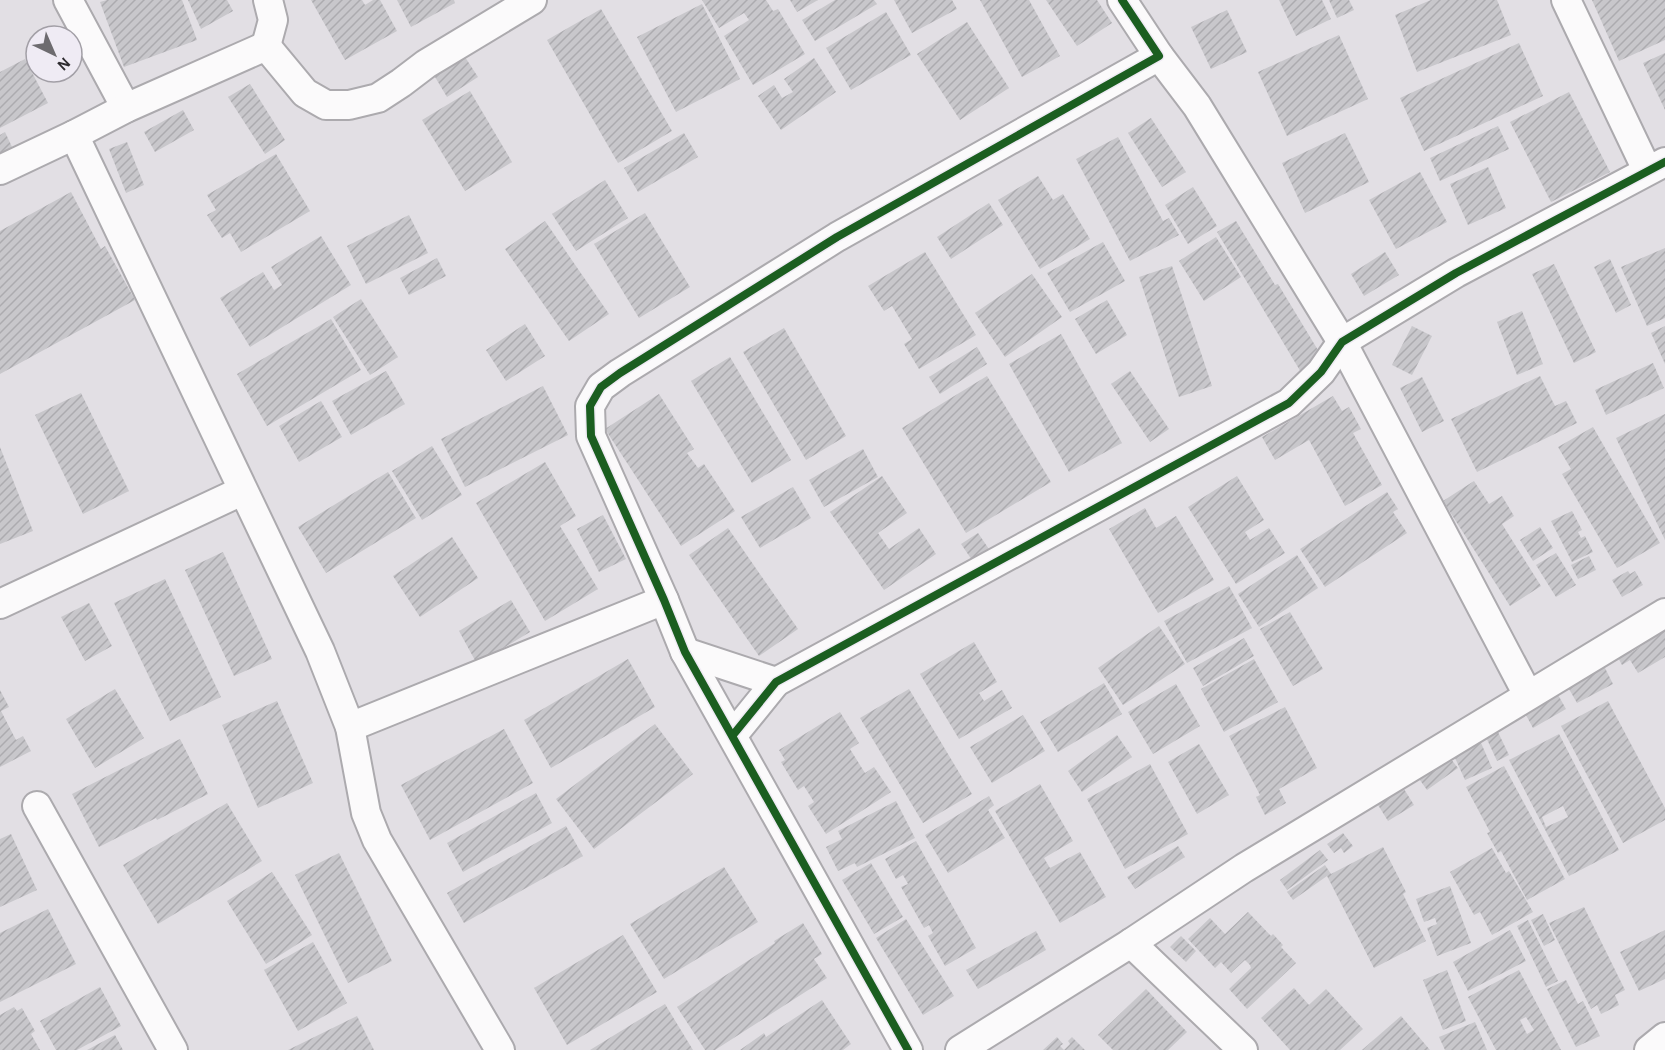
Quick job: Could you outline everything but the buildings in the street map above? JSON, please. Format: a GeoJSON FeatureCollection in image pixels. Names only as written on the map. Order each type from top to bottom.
{"type":"FeatureCollection","features":[{"type":"Feature","properties":{"kind":"street"},"geometry":{"type":"LineString","coordinates":[[68,0],[126,108]]}},
{"type":"Feature","properties":{"kind":"street"},"geometry":{"type":"LineString","coordinates":[[266,46],[273,20],[268,0]]}},
{"type":"Feature","properties":{"kind":"street"},"geometry":{"type":"LineString","coordinates":[[266,46],[305,93],[326,105],[349,105],[378,98],[426,64],[532,0]]}},
{"type":"Feature","properties":{"kind":"street"},"geometry":{"type":"LineString","coordinates":[[1122,0],[1159,56],[1197,106],[1342,342],[1528,695]]}},
{"type":"Feature","properties":{"kind":"street"},"geometry":{"type":"LineString","coordinates":[[733,735],[776,682],[1289,404],[1321,372],[1342,342],[1456,273],[1656,166],[1566,0]]}},
{"type":"Feature","properties":{"kind":"street"},"geometry":{"type":"LineString","coordinates":[[0,170],[126,108],[266,46]]}},
{"type":"Feature","properties":{"kind":"street"},"geometry":{"type":"LineString","coordinates":[[908,1050],[685,652],[591,436],[590,406],[601,387],[620,373],[837,237],[1159,56]]}},
{"type":"Feature","properties":{"kind":"street"},"geometry":{"type":"LineString","coordinates":[[74,135],[320,651],[350,727],[366,813],[378,840],[500,1050]]}},
{"type":"Feature","properties":{"kind":"street"},"geometry":{"type":"LineString","coordinates":[[0,604],[242,491]]}},
{"type":"Feature","properties":{"kind":"street"},"geometry":{"type":"LineString","coordinates":[[350,727],[664,600]]}},
{"type":"Feature","properties":{"kind":"street"},"geometry":{"type":"LineString","coordinates":[[960,1050],[1131,943],[1244,868],[1665,613]]}},
{"type":"Feature","properties":{"kind":"street"},"geometry":{"type":"LineString","coordinates":[[685,652],[776,682]]}},
{"type":"Feature","properties":{"kind":"street"},"geometry":{"type":"LineString","coordinates":[[37,806],[173,1050]]}},
{"type":"Feature","properties":{"kind":"street"},"geometry":{"type":"LineString","coordinates":[[1131,943],[1243,1050]]}},
{"type":"Feature","properties":{"kind":"street"},"geometry":{"type":"LineString","coordinates":[[1649,1050],[1665,1037]]}},
{"type":"Feature","properties":{"kind":"cycle path"},"geometry":{"type":"LineString","coordinates":[[908,1050],[685,652],[591,436],[590,406],[601,387],[620,373],[837,237],[1159,56],[1122,0]]}},
{"type":"Feature","properties":{"kind":"cycle path"},"geometry":{"type":"LineString","coordinates":[[733,735],[776,682],[1289,403],[1321,372],[1342,342],[1456,273],[1665,162]]}}]}
